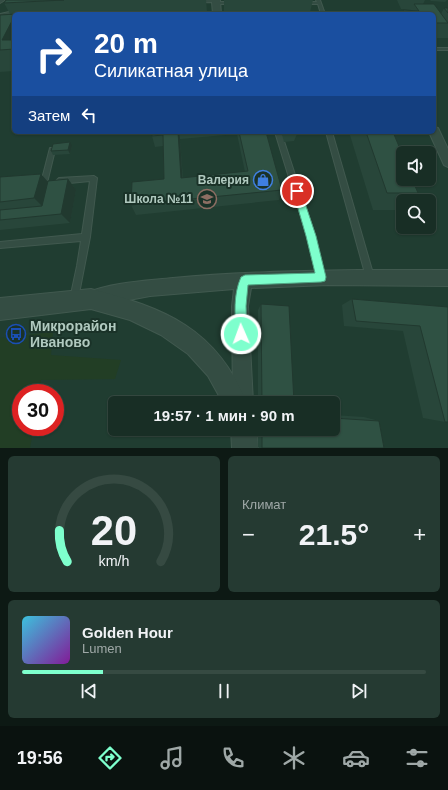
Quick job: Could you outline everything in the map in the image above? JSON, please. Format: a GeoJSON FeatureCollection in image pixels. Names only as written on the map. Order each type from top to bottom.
{"type":"FeatureCollection","features":[{"type":"Feature","properties":{"kind":"street"},"geometry":{"type":"LineString","coordinates":[[183,2],[215,1],[217,12]]}},
{"type":"Feature","properties":{"kind":"street"},"geometry":{"type":"LineString","coordinates":[[21,12],[32,10]]}},
{"type":"Feature","properties":{"kind":"street"},"geometry":{"type":"LineString","coordinates":[[0,16],[12,14]]}},
{"type":"Feature","properties":{"kind":"street"},"geometry":{"type":"LineString","coordinates":[[435,134],[448,162]]}},
{"type":"Feature","properties":{"kind":"street"},"geometry":{"type":"LineString","coordinates":[[0,309],[82,300],[145,288],[245,280],[321,277],[448,278]]}},
{"type":"Feature","properties":{"kind":"street"},"geometry":{"type":"LineString","coordinates":[[243,396],[240,306],[245,280]]}},
{"type":"Feature","properties":{"kind":"street"},"geometry":{"type":"LineString","coordinates":[[82,300],[132,310],[169,327],[196,346],[216,368],[232,396]]}},
{"type":"Feature","properties":{"kind":"street"},"geometry":{"type":"LineString","coordinates":[[244,436],[245,448]]}},
{"type":"Feature","properties":{"kind":"lane"},"geometry":{"type":"LineString","coordinates":[[215,1],[240,3]]}},
{"type":"Feature","properties":{"kind":"lane"},"geometry":{"type":"LineString","coordinates":[[295,3],[318,1],[321,12]]}},
{"type":"Feature","properties":{"kind":"lane"},"geometry":{"type":"LineString","coordinates":[[436,49],[448,49]]}},
{"type":"Feature","properties":{"kind":"lane"},"geometry":{"type":"LineString","coordinates":[[279,134],[311,236],[321,277]]}},
{"type":"Feature","properties":{"kind":"lane"},"geometry":{"type":"LineString","coordinates":[[330,134],[370,277]]}},
{"type":"Feature","properties":{"kind":"lane"},"geometry":{"type":"LineString","coordinates":[[52,150],[40,183],[94,178],[86,236],[82,300]]}},
{"type":"Feature","properties":{"kind":"lane"},"geometry":{"type":"LineString","coordinates":[[0,245],[86,236]]}},
{"type":"Feature","properties":{"kind":"green space"},"geometry":{"type":"Polygon","coordinates":[[[53,332],[51,355],[121,360],[115,379],[41,380],[40,384],[12,384],[12,436],[32,436],[30,448],[0,448],[0,338],[53,332]]]}},
{"type":"Feature","properties":{"kind":"building"},"geometry":{"type":"Polygon","coordinates":[[[6,0],[64,0],[4,3],[6,0]]]}},
{"type":"Feature","properties":{"kind":"building"},"geometry":{"type":"Polygon","coordinates":[[[414,4],[434,4],[448,23],[436,23],[436,12],[404,12],[403,10],[419,11],[414,4]]]}},
{"type":"Feature","properties":{"kind":"building"},"geometry":{"type":"Polygon","coordinates":[[[12,14],[12,21],[2,40],[12,40],[12,49],[0,50],[0,15],[12,14]]]}},
{"type":"Feature","properties":{"kind":"building"},"geometry":{"type":"Polygon","coordinates":[[[152,134],[178,134],[181,178],[248,171],[239,134],[267,134],[282,190],[131,205],[132,182],[164,179],[163,135],[152,136],[152,134]]]}},
{"type":"Feature","properties":{"kind":"building"},"geometry":{"type":"Polygon","coordinates":[[[367,134],[394,134],[399,146],[396,146],[396,186],[415,186],[418,193],[387,193],[367,134]]]}},
{"type":"Feature","properties":{"kind":"building"},"geometry":{"type":"Polygon","coordinates":[[[70,142],[68,150],[51,151],[53,144],[70,142]]]}},
{"type":"Feature","properties":{"kind":"building"},"geometry":{"type":"Polygon","coordinates":[[[41,174],[34,198],[0,202],[0,177],[41,174]]]}},
{"type":"Feature","properties":{"kind":"building"},"geometry":{"type":"Polygon","coordinates":[[[68,179],[61,214],[0,220],[0,210],[42,206],[48,181],[68,179]]]}},
{"type":"Feature","properties":{"kind":"building"},"geometry":{"type":"Polygon","coordinates":[[[352,299],[448,307],[448,422],[445,422],[420,326],[356,321],[352,299]]]}},
{"type":"Feature","properties":{"kind":"building"},"geometry":{"type":"Polygon","coordinates":[[[261,304],[289,306],[294,396],[262,396],[261,304]]]}},
{"type":"Feature","properties":{"kind":"building"},"geometry":{"type":"Polygon","coordinates":[[[340,418],[379,421],[384,448],[262,448],[262,436],[340,436],[340,418]]]}},
{"type":"Feature","properties":{"kind":"place","name":"Валерия"},"geometry":{"type":"Point","coordinates":[263,180]}},
{"type":"Feature","properties":{"kind":"place","name":"Школа №11"},"geometry":{"type":"Point","coordinates":[207,199]}},
{"type":"Feature","properties":{"kind":"place","name":"Микрорайон Иваново"},"geometry":{"type":"Point","coordinates":[16,334]}},
{"type":"Feature","properties":{"kind":"route"},"geometry":{"type":"LineString","coordinates":[[241,334],[240,306],[245,280],[321,277],[311,236],[297,191]]}}]}
